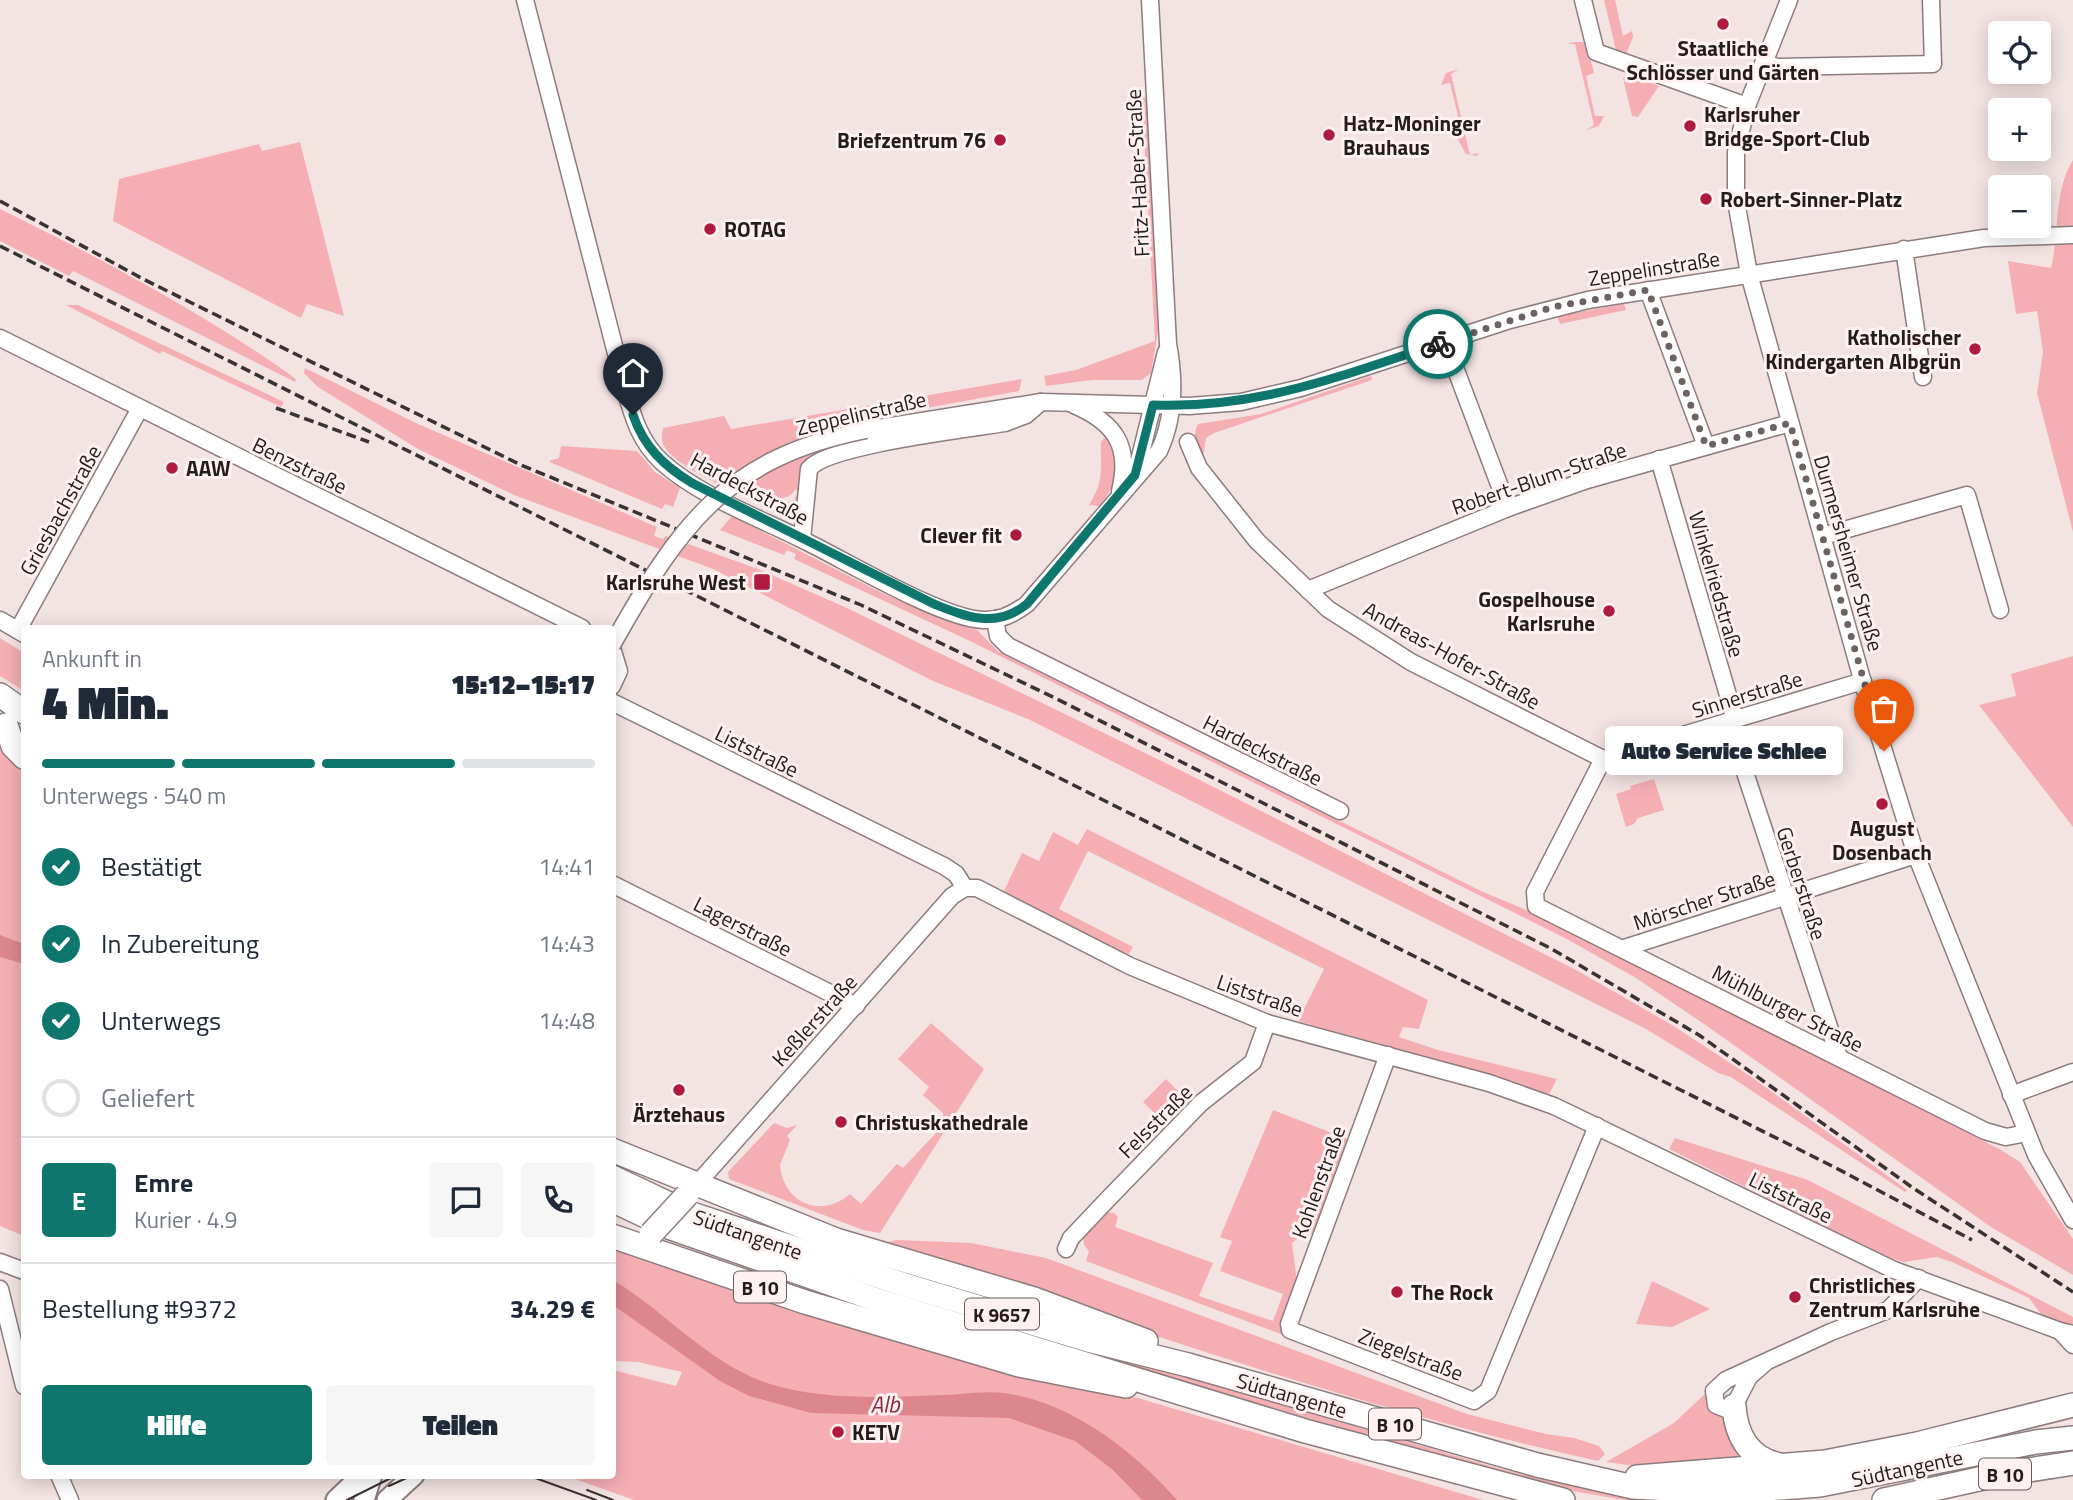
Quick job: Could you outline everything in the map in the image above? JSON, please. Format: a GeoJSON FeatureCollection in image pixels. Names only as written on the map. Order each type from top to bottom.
{"type":"FeatureCollection","features":[{"type":"Feature","properties":{"kind":"highway"},"geometry":{"type":"LineString","coordinates":[[0,692],[21,698]]}},
{"type":"Feature","properties":{"kind":"highway"},"geometry":{"type":"LineString","coordinates":[[0,692],[14,724],[13,746],[21,754]]}},
{"type":"Feature","properties":{"kind":"highway"},"geometry":{"type":"LineString","coordinates":[[616,1143],[641,1159]]}},
{"type":"Feature","properties":{"kind":"highway","name":"B 10"},"geometry":{"type":"LineString","coordinates":[[616,1151],[641,1159],[692,1189],[850,1245],[1034,1299],[1158,1345],[1188,1365]]}},
{"type":"Feature","properties":{"kind":"highway","name":"Südtangente"},"geometry":{"type":"LineString","coordinates":[[616,1179],[685,1212],[817,1258],[1088,1340],[1188,1365],[1536,1465],[1602,1481],[1683,1491],[1764,1491],[1874,1476],[2024,1445],[2073,1438]]}},
{"type":"Feature","properties":{"kind":"highway"},"geometry":{"type":"LineString","coordinates":[[648,1240],[692,1189]]}},
{"type":"Feature","properties":{"kind":"highway","name":"Südtangente"},"geometry":{"type":"LineString","coordinates":[[616,1202],[671,1228],[794,1273],[1305,1431],[1563,1500]]}},
{"type":"Feature","properties":{"kind":"highway","name":"B 10"},"geometry":{"type":"LineString","coordinates":[[616,1236],[648,1240],[805,1301],[1019,1365],[1117,1386],[1162,1385]]}},
{"type":"Feature","properties":{"kind":"highway"},"geometry":{"type":"LineString","coordinates":[[1602,1481],[1790,1466],[1917,1444],[2073,1405]]}},
{"type":"Feature","properties":{"kind":"highway"},"geometry":{"type":"LineString","coordinates":[[1734,1406],[1735,1426],[1747,1447],[1765,1462],[1790,1466]]}},
{"type":"Feature","properties":{"kind":"highway","name":"Südtangente"},"geometry":{"type":"LineString","coordinates":[[1884,1500],[2073,1463]]}},
{"type":"Feature","properties":{"kind":"highway","name":"B 10"},"geometry":{"type":"LineString","coordinates":[[1913,1500],[1937,1488]]}},
{"type":"Feature","properties":{"kind":"main road"},"geometry":{"type":"LineString","coordinates":[[336,1500],[358,1479]]}},
{"type":"Feature","properties":{"kind":"main road"},"geometry":{"type":"LineString","coordinates":[[364,1500],[371,1479]]}},
{"type":"Feature","properties":{"kind":"main road"},"geometry":{"type":"LineString","coordinates":[[388,1500],[410,1479]]}},
{"type":"Feature","properties":{"kind":"street","name":"Hardeckstraße"},"geometry":{"type":"LineString","coordinates":[[525,0],[638,429],[662,462],[680,475],[802,540],[934,604],[966,616],[995,619],[998,636],[1008,646],[1340,811]]}},
{"type":"Feature","properties":{"kind":"street","name":"Fritz-Haber-Straße"},"geometry":{"type":"LineString","coordinates":[[1150,0],[1168,344],[1174,387],[1172,406]]}},
{"type":"Feature","properties":{"kind":"street"},"geometry":{"type":"LineString","coordinates":[[1583,0],[1595,52],[1746,106]]}},
{"type":"Feature","properties":{"kind":"street","name":"Durmersheimer Straße"},"geometry":{"type":"LineString","coordinates":[[1789,0],[1746,106],[1738,136],[1734,183],[1749,274],[1863,681],[1916,855],[2027,1133],[2049,1182],[2073,1220]]}},
{"type":"Feature","properties":{"kind":"street"},"geometry":{"type":"LineString","coordinates":[[1763,63],[1779,66],[1933,64],[1931,0]]}},
{"type":"Feature","properties":{"kind":"street","name":"Zeppelinstraße"},"geometry":{"type":"LineString","coordinates":[[616,639],[679,536],[705,507],[735,482],[774,458],[810,443],[929,419],[1041,402],[1172,406],[1209,405],[1268,397],[1553,307],[1983,237],[2073,235]]}},
{"type":"Feature","properties":{"kind":"street"},"geometry":{"type":"LineString","coordinates":[[1904,249],[1923,377]]}},
{"type":"Feature","properties":{"kind":"street"},"geometry":{"type":"LineString","coordinates":[[1648,290],[1706,446]]}},
{"type":"Feature","properties":{"kind":"street","name":"Benzstraße"},"geometry":{"type":"LineString","coordinates":[[0,338],[139,410],[576,625]]}},
{"type":"Feature","properties":{"kind":"street"},"geometry":{"type":"LineString","coordinates":[[1446,341],[1508,509]]}},
{"type":"Feature","properties":{"kind":"street","name":"Fritz-Haber-Straße"},"geometry":{"type":"LineString","coordinates":[[1153,405],[1168,344]]}},
{"type":"Feature","properties":{"kind":"street"},"geometry":{"type":"LineString","coordinates":[[1066,401],[1091,413],[1106,424],[1117,438],[1125,457],[1119,496]]}},
{"type":"Feature","properties":{"kind":"street","name":"Zeppelinstraße"},"geometry":{"type":"LineString","coordinates":[[802,540],[809,469],[816,461],[856,448],[1021,418],[1041,402]]}},
{"type":"Feature","properties":{"kind":"street"},"geometry":{"type":"LineString","coordinates":[[1135,475],[1153,405]]}},
{"type":"Feature","properties":{"kind":"street"},"geometry":{"type":"LineString","coordinates":[[995,619],[1007,617],[1027,604],[1135,475],[1159,451],[1172,406]]}},
{"type":"Feature","properties":{"kind":"street","name":"Griesbachstraße"},"geometry":{"type":"LineString","coordinates":[[25,625],[139,410]]}},
{"type":"Feature","properties":{"kind":"street","name":"Robert-Blum-Straße"},"geometry":{"type":"LineString","coordinates":[[1308,590],[1508,509],[1659,459],[1790,423]]}},
{"type":"Feature","properties":{"kind":"street","name":"Andreas-Hofer-Straße"},"geometry":{"type":"LineString","coordinates":[[1188,442],[1195,461],[1257,541],[1308,590],[1352,626],[1401,656],[1603,759]]}},
{"type":"Feature","properties":{"kind":"street","name":"Winkelriedstraße"},"geometry":{"type":"LineString","coordinates":[[1659,459],[1731,720]]}},
{"type":"Feature","properties":{"kind":"street"},"geometry":{"type":"LineString","coordinates":[[1823,537],[1967,495],[2000,610]]}},
{"type":"Feature","properties":{"kind":"street"},"geometry":{"type":"LineString","coordinates":[[0,620],[21,632]]}},
{"type":"Feature","properties":{"kind":"street"},"geometry":{"type":"LineString","coordinates":[[0,632],[21,632]]}},
{"type":"Feature","properties":{"kind":"street"},"geometry":{"type":"LineString","coordinates":[[616,660],[619,671],[616,678]]}},
{"type":"Feature","properties":{"kind":"street","name":"Sinnerstraße"},"geometry":{"type":"LineString","coordinates":[[1603,759],[1863,681]]}},
{"type":"Feature","properties":{"kind":"street","name":"Liststraße"},"geometry":{"type":"LineString","coordinates":[[616,704],[944,866],[956,874],[965,888],[984,889],[1130,966],[1267,1023],[1489,1083],[1554,1106],[1894,1270],[2067,1332],[2073,1345]]}},
{"type":"Feature","properties":{"kind":"street","name":"Gerberstraße"},"geometry":{"type":"LineString","coordinates":[[1731,720],[1784,897],[1839,1057]]}},
{"type":"Feature","properties":{"kind":"street","name":"Mühlburger Straße"},"geometry":{"type":"LineString","coordinates":[[1603,759],[1535,892],[1534,903],[1540,909],[1624,948],[1994,1136],[2027,1133]]}},
{"type":"Feature","properties":{"kind":"street","name":"Mörscher Straße"},"geometry":{"type":"LineString","coordinates":[[1624,948],[1916,855]]}},
{"type":"Feature","properties":{"kind":"street","name":"Lagerstraße"},"geometry":{"type":"LineString","coordinates":[[616,886],[856,1006]]}},
{"type":"Feature","properties":{"kind":"street","name":"Keßlerstraße"},"geometry":{"type":"LineString","coordinates":[[692,1189],[952,896],[965,888]]}},
{"type":"Feature","properties":{"kind":"street","name":"Felsstraße"},"geometry":{"type":"LineString","coordinates":[[1066,1248],[1090,1219],[1202,1103],[1253,1062],[1267,1023]]}},
{"type":"Feature","properties":{"kind":"street","name":"Kohlenstraße"},"geometry":{"type":"LineString","coordinates":[[1289,1324],[1388,1055]]}},
{"type":"Feature","properties":{"kind":"street"},"geometry":{"type":"LineString","coordinates":[[2011,1095],[2073,1072]]}},
{"type":"Feature","properties":{"kind":"street","name":"Ziegelstraße"},"geometry":{"type":"LineString","coordinates":[[1289,1324],[1290,1331],[1474,1401],[1482,1399],[1511,1341],[1597,1126]]}},
{"type":"Feature","properties":{"kind":"street"},"geometry":{"type":"LineString","coordinates":[[1,1266],[21,1270]]}},
{"type":"Feature","properties":{"kind":"street"},"geometry":{"type":"LineString","coordinates":[[1766,1362],[1749,1377],[1734,1406],[1727,1409],[1716,1405],[1713,1395],[1717,1387],[1766,1362],[1888,1310],[1919,1278]]}},
{"type":"Feature","properties":{"kind":"street"},"geometry":{"type":"LineString","coordinates":[[0,1289],[21,1373]]}},
{"type":"Feature","properties":{"kind":"street"},"geometry":{"type":"LineString","coordinates":[[61,1479],[70,1500]]}},
{"type":"Feature","properties":{"kind":"shaded area"},"geometry":{"type":"Polygon","coordinates":[[[1604,0],[1615,0],[1623,36],[1632,31],[1633,37],[1627,52],[1616,50],[1604,0]]]}},
{"type":"Feature","properties":{"kind":"shaded area"},"geometry":{"type":"Polygon","coordinates":[[[1583,42],[1588,49],[1594,73],[1586,76],[1595,116],[1604,116],[1599,126],[1586,130],[1594,125],[1575,44],[1566,44],[1583,42]]]}},
{"type":"Feature","properties":{"kind":"shaded area"},"geometry":{"type":"Polygon","coordinates":[[[1459,69],[1451,74],[1470,155],[1466,154],[1453,131],[1461,128],[1450,83],[1441,85],[1446,73],[1459,69]]]}},
{"type":"Feature","properties":{"kind":"shaded area"},"geometry":{"type":"Polygon","coordinates":[[[1629,74],[1659,86],[1638,117],[1632,116],[1623,78],[1629,74]]]}},
{"type":"Feature","properties":{"kind":"shaded area"},"geometry":{"type":"Polygon","coordinates":[[[1142,96],[1147,99],[1159,325],[1151,373],[1142,380],[1092,380],[1046,386],[1044,376],[1076,370],[1155,341],[1142,96]]]}},
{"type":"Feature","properties":{"kind":"shaded area"},"geometry":{"type":"Polygon","coordinates":[[[300,142],[344,316],[307,304],[301,318],[113,221],[119,179],[259,144],[262,151],[300,142]]]}},
{"type":"Feature","properties":{"kind":"shaded area"},"geometry":{"type":"Polygon","coordinates":[[[2073,160],[2073,532],[2037,393],[2043,352],[2037,311],[2016,314],[2008,261],[2051,268],[2062,185],[2073,160]]]}},
{"type":"Feature","properties":{"kind":"shaded area"},"geometry":{"type":"Polygon","coordinates":[[[0,209],[189,309],[296,379],[295,382],[73,271],[69,276],[0,241],[0,209]]]}},
{"type":"Feature","properties":{"kind":"shaded area"},"geometry":{"type":"Polygon","coordinates":[[[1624,304],[1626,310],[1560,324],[1557,316],[1624,304]]]}},
{"type":"Feature","properties":{"kind":"shaded area"},"geometry":{"type":"Polygon","coordinates":[[[66,305],[78,305],[284,402],[281,407],[162,351],[160,354],[66,305]]]}},
{"type":"Feature","properties":{"kind":"shaded area"},"geometry":{"type":"Polygon","coordinates":[[[305,368],[418,424],[657,527],[654,536],[663,539],[666,536],[758,569],[847,608],[1180,770],[1578,971],[1672,1025],[1750,1076],[1907,1190],[1905,1192],[1731,1077],[1718,1073],[1646,1029],[1028,719],[933,681],[713,569],[514,495],[418,449],[318,387],[304,373],[305,368]]]}},
{"type":"Feature","properties":{"kind":"shaded area"},"geometry":{"type":"Polygon","coordinates":[[[1371,376],[1372,380],[1214,433],[1206,438],[1203,457],[1198,450],[1195,437],[1198,424],[1261,414],[1371,376]]]}},
{"type":"Feature","properties":{"kind":"shaded area"},"geometry":{"type":"Polygon","coordinates":[[[1022,379],[1019,391],[828,426],[833,449],[812,458],[806,465],[800,482],[797,515],[790,519],[751,500],[777,505],[794,500],[799,491],[795,490],[785,497],[769,499],[727,487],[686,466],[671,454],[662,440],[663,428],[724,416],[731,429],[1022,379]]]}},
{"type":"Feature","properties":{"kind":"shaded area"},"geometry":{"type":"Polygon","coordinates":[[[1107,434],[1117,462],[1114,481],[1099,506],[1089,505],[1100,481],[1101,442],[1107,434]]]}},
{"type":"Feature","properties":{"kind":"shaded area"},"geometry":{"type":"Polygon","coordinates":[[[561,446],[637,451],[655,472],[680,488],[673,507],[665,504],[662,509],[552,463],[549,461],[559,458],[561,446]]]}},
{"type":"Feature","properties":{"kind":"shaded area"},"geometry":{"type":"Polygon","coordinates":[[[732,516],[888,596],[977,630],[998,651],[1483,892],[1529,911],[2001,1150],[2020,1162],[2073,1239],[2073,1275],[1991,1227],[1636,978],[1565,938],[970,641],[794,559],[796,554],[787,550],[784,555],[720,530],[732,516]]]}},
{"type":"Feature","properties":{"kind":"shaded area"},"geometry":{"type":"Polygon","coordinates":[[[0,638],[21,651],[21,689],[0,676],[0,638]]]}},
{"type":"Feature","properties":{"kind":"shaded area"},"geometry":{"type":"Polygon","coordinates":[[[2073,656],[2073,827],[1979,705],[2016,696],[2011,674],[2073,656]]]}},
{"type":"Feature","properties":{"kind":"shaded area"},"geometry":{"type":"Polygon","coordinates":[[[0,745],[21,765],[21,1235],[0,1226],[0,745]]]}},
{"type":"Feature","properties":{"kind":"shaded area"},"geometry":{"type":"Polygon","coordinates":[[[1654,779],[1664,810],[1638,818],[1634,824],[1626,827],[1616,794],[1631,789],[1630,786],[1654,779]]]}},
{"type":"Feature","properties":{"kind":"shaded area"},"geometry":{"type":"Polygon","coordinates":[[[1087,829],[1428,1000],[1419,1029],[1403,1027],[1399,1037],[1438,1050],[1557,1079],[1549,1094],[1298,1021],[1324,969],[1088,851],[1059,909],[1133,947],[1128,955],[1003,893],[1022,853],[1039,861],[1053,832],[1078,845],[1087,829]]]}},
{"type":"Feature","properties":{"kind":"shaded area"},"geometry":{"type":"Polygon","coordinates":[[[931,1023],[984,1069],[880,1233],[863,1230],[729,1179],[728,1172],[774,1123],[787,1128],[797,1125],[787,1136],[790,1140],[780,1165],[788,1189],[805,1203],[815,1206],[839,1202],[850,1194],[861,1204],[897,1164],[903,1168],[936,1133],[931,1127],[943,1119],[943,1113],[923,1095],[929,1087],[898,1059],[931,1023]]]}},
{"type":"Feature","properties":{"kind":"shaded area"},"geometry":{"type":"Polygon","coordinates":[[[1166,1079],[1186,1099],[1164,1122],[1143,1102],[1166,1079]]]}},
{"type":"Feature","properties":{"kind":"shaded area"},"geometry":{"type":"Polygon","coordinates":[[[1273,1110],[1350,1140],[1341,1157],[1336,1180],[1314,1233],[1301,1236],[1292,1243],[1297,1281],[1286,1336],[1086,1261],[1089,1251],[1084,1245],[1083,1235],[1106,1212],[1114,1213],[1118,1217],[1115,1227],[1213,1263],[1199,1296],[1273,1321],[1283,1294],[1220,1271],[1232,1241],[1220,1237],[1273,1110]]]}},
{"type":"Feature","properties":{"kind":"shaded area"},"geometry":{"type":"Polygon","coordinates":[[[1675,1138],[1808,1180],[2073,1317],[2073,1328],[2041,1314],[2029,1298],[1952,1262],[1937,1257],[1904,1262],[1886,1257],[1669,1149],[1675,1138]]]}},
{"type":"Feature","properties":{"kind":"shaded area"},"geometry":{"type":"Polygon","coordinates":[[[889,1242],[971,1243],[1046,1258],[1467,1414],[1546,1434],[1574,1438],[1599,1446],[1605,1454],[1598,1461],[1508,1440],[1329,1391],[888,1246],[889,1242]]]}},
{"type":"Feature","properties":{"kind":"shaded area"},"geometry":{"type":"Polygon","coordinates":[[[616,1244],[1483,1500],[634,1500],[575,1479],[616,1479],[616,1371],[676,1386],[682,1372],[638,1362],[616,1361],[616,1244]]]}},
{"type":"Feature","properties":{"kind":"shaded area"},"geometry":{"type":"Polygon","coordinates":[[[1652,1281],[1710,1309],[1672,1327],[1636,1324],[1652,1281]]]}},
{"type":"Feature","properties":{"kind":"shaded area"},"geometry":{"type":"Polygon","coordinates":[[[1104,1353],[1497,1468],[1602,1493],[1673,1500],[1624,1500],[1561,1489],[1462,1464],[1102,1357],[1104,1353]]]}},
{"type":"Feature","properties":{"kind":"shaded area"},"geometry":{"type":"Polygon","coordinates":[[[1709,1390],[1729,1415],[1755,1463],[1650,1468],[1606,1462],[1674,1423],[1709,1390]]]}},
{"type":"Feature","properties":{"kind":"water"},"geometry":{"type":"Polygon","coordinates":[[[0,935],[21,943],[21,963],[0,957],[0,935]]]}},
{"type":"Feature","properties":{"kind":"water","name":"Alb"},"geometry":{"type":"Polygon","coordinates":[[[616,1282],[725,1363],[767,1383],[832,1395],[1004,1393],[1053,1407],[1077,1418],[1121,1447],[1177,1500],[1142,1500],[1113,1470],[1075,1441],[1009,1418],[811,1413],[749,1396],[720,1381],[616,1307],[616,1282]]]}},
{"type":"Feature","properties":{"kind":"tram line"},"geometry":{"type":"LineString","coordinates":[[347,1500],[389,1479]]}},
{"type":"Feature","properties":{"kind":"tram line"},"geometry":{"type":"LineString","coordinates":[[389,1486],[404,1479]]}},
{"type":"Feature","properties":{"kind":"tram line"},"geometry":{"type":"LineString","coordinates":[[538,1479],[596,1500]]}},
{"type":"Feature","properties":{"kind":"tram line"},"geometry":{"type":"LineString","coordinates":[[587,1490],[613,1500]]}},
{"type":"Feature","properties":{"kind":"railway"},"geometry":{"type":"LineString","coordinates":[[0,201],[143,279],[521,465],[861,605],[1057,699],[1550,948],[1699,1035],[1913,1188],[2073,1292]]}},
{"type":"Feature","properties":{"kind":"railway"},"geometry":{"type":"LineString","coordinates":[[0,246],[1836,1168],[1972,1240]]}},
{"type":"Feature","properties":{"kind":"railway"},"geometry":{"type":"LineString","coordinates":[[276,408],[369,442]]}},
{"type":"Feature","properties":{"kind":"way so far"},"geometry":{"type":"LineString","coordinates":[[1438,344],[1553,307],[1648,290],[1706,446],[1790,423],[1884,751]]}},
{"type":"Feature","properties":{"kind":"place","name":"Staatliche Schlösser und Gärten"},"geometry":{"type":"Point","coordinates":[1723,24]}},
{"type":"Feature","properties":{"kind":"place","name":"Karlsruher Bridge-Sport-Club"},"geometry":{"type":"Point","coordinates":[1690,126]}},
{"type":"Feature","properties":{"kind":"place","name":"Hatz-Moninger Brauhaus"},"geometry":{"type":"Point","coordinates":[1329,135]}},
{"type":"Feature","properties":{"kind":"place","name":"Briefzentrum 76"},"geometry":{"type":"Point","coordinates":[1000,140]}},
{"type":"Feature","properties":{"kind":"place","name":"Robert-Sinner-Platz"},"geometry":{"type":"Point","coordinates":[1706,199]}},
{"type":"Feature","properties":{"kind":"place","name":"ROTAG"},"geometry":{"type":"Point","coordinates":[710,229]}},
{"type":"Feature","properties":{"kind":"place","name":"Katholischer Kindergarten Albgrün"},"geometry":{"type":"Point","coordinates":[1975,349]}},
{"type":"Feature","properties":{"kind":"place","name":"AAW"},"geometry":{"type":"Point","coordinates":[172,468]}},
{"type":"Feature","properties":{"kind":"place","name":"Clever fit"},"geometry":{"type":"Point","coordinates":[1016,535]}},
{"type":"Feature","properties":{"kind":"place","name":"Karlsruhe West"},"geometry":{"type":"Point","coordinates":[762,582]}},
{"type":"Feature","properties":{"kind":"place","name":"Gospelhouse Karlsruhe"},"geometry":{"type":"Point","coordinates":[1609,611]}},
{"type":"Feature","properties":{"kind":"place","name":"Auto Service Schlee"},"geometry":{"type":"Point","coordinates":[1884,751]}},
{"type":"Feature","properties":{"kind":"place","name":"August Dosenbach"},"geometry":{"type":"Point","coordinates":[1882,804]}},
{"type":"Feature","properties":{"kind":"place","name":"Ärztehaus"},"geometry":{"type":"Point","coordinates":[679,1090]}},
{"type":"Feature","properties":{"kind":"place","name":"Christuskathedrale"},"geometry":{"type":"Point","coordinates":[841,1122]}},
{"type":"Feature","properties":{"kind":"place","name":"The Rock"},"geometry":{"type":"Point","coordinates":[1397,1292]}},
{"type":"Feature","properties":{"kind":"place","name":"Christliches Zentrum Karlsruhe"},"geometry":{"type":"Point","coordinates":[1795,1297]}},
{"type":"Feature","properties":{"kind":"place","name":"KETV"},"geometry":{"type":"Point","coordinates":[838,1432]}},
{"type":"Feature","properties":{"kind":"route"},"geometry":{"type":"LineString","coordinates":[[633,415],[650,449],[662,462],[692,483],[934,604],[981,620],[995,619],[1007,617],[1027,604],[1135,475],[1153,405],[1209,405],[1268,397],[1438,344]]}}]}
